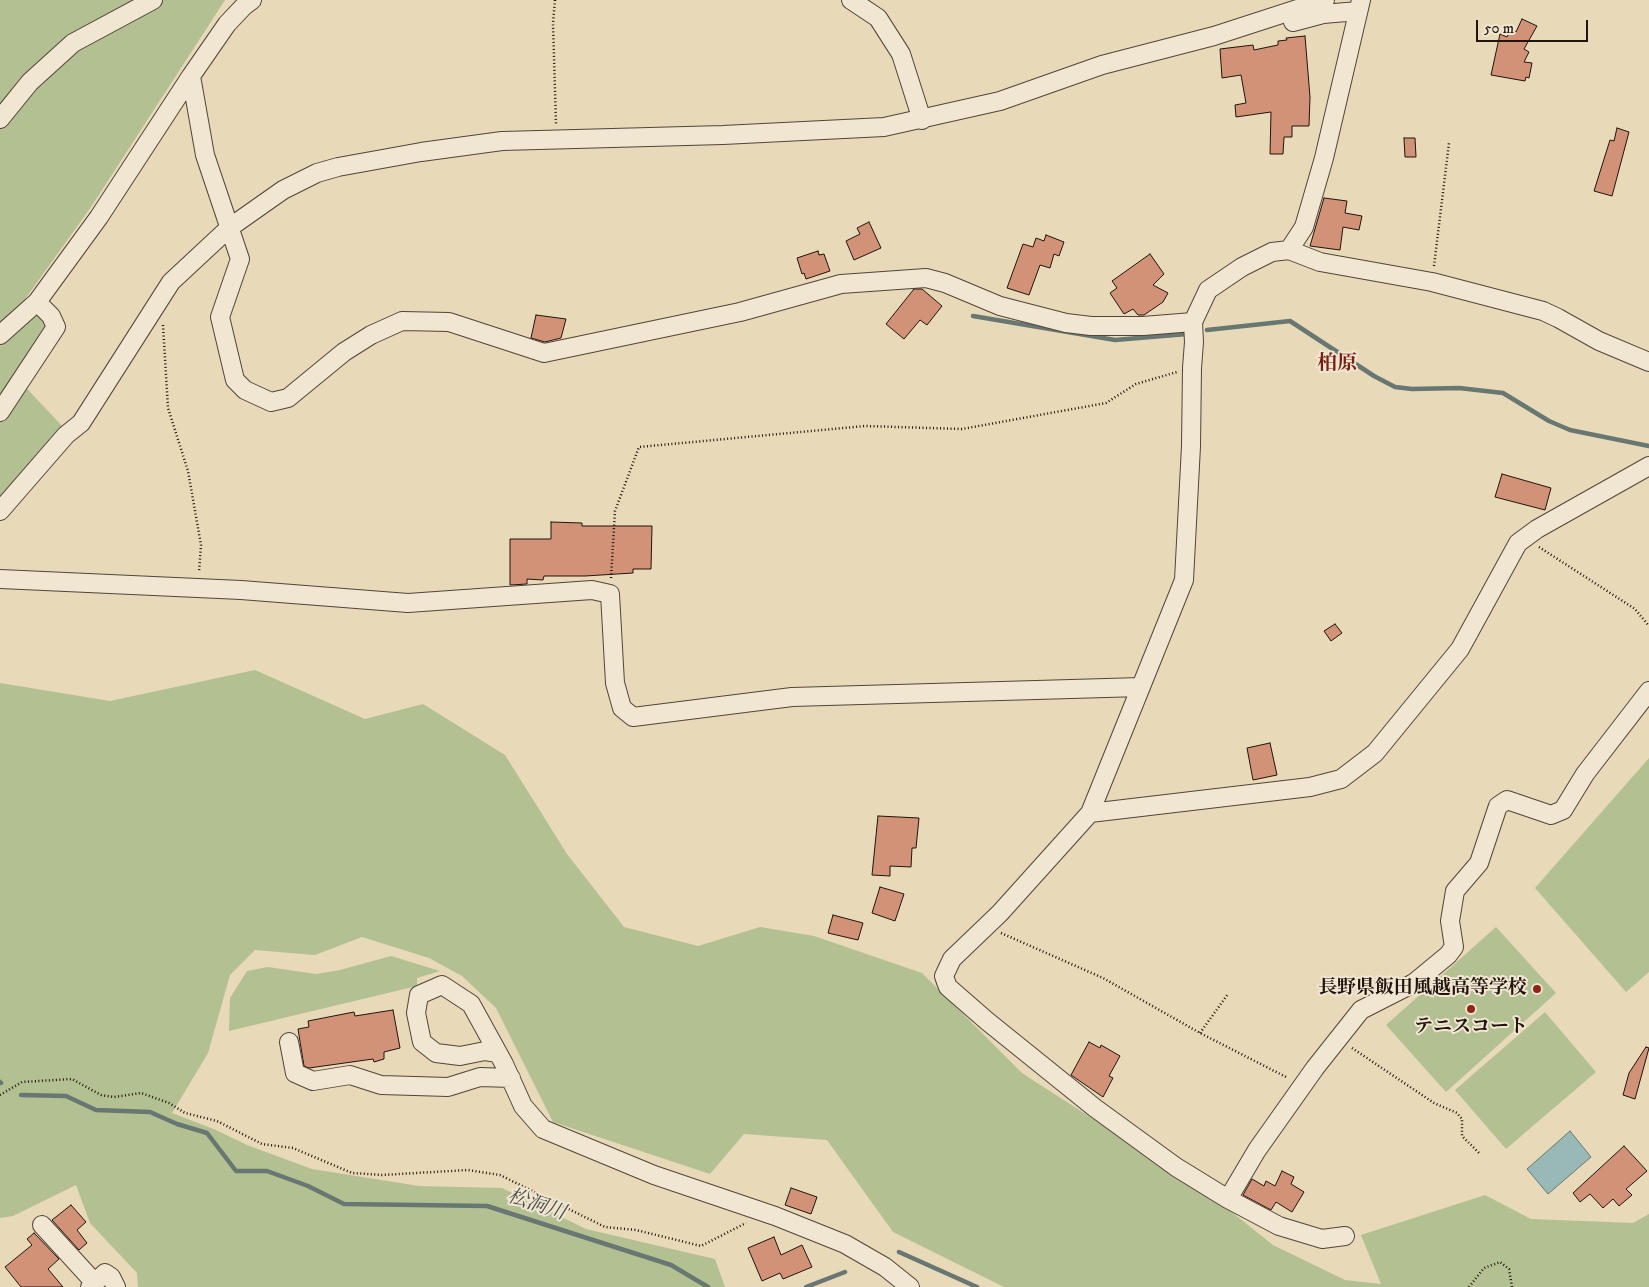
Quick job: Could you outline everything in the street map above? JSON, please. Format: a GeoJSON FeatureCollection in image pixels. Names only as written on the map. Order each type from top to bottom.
{"type":"FeatureCollection","features":[{"type":"Feature","properties":{"kind":"street"},"geometry":{"type":"LineString","coordinates":[[0,119],[30,82],[73,43],[153,0]]}},
{"type":"Feature","properties":{"kind":"street"},"geometry":{"type":"LineString","coordinates":[[0,335],[37,302],[99,217],[191,76],[228,24],[252,0]]}},
{"type":"Feature","properties":{"kind":"street"},"geometry":{"type":"LineString","coordinates":[[851,0],[878,18],[901,54],[922,120]]}},
{"type":"Feature","properties":{"kind":"street"},"geometry":{"type":"LineString","coordinates":[[0,511],[66,435],[81,423],[172,282],[229,228],[283,190],[318,173],[338,167],[421,152],[502,142],[884,127],[1000,101],[1102,65],[1214,36],[1325,0]]}},
{"type":"Feature","properties":{"kind":"street"},"geometry":{"type":"LineString","coordinates":[[1254,34],[1360,5],[1324,158],[1304,227],[1289,250]]}},
{"type":"Feature","properties":{"kind":"street"},"geometry":{"type":"LineString","coordinates":[[191,76],[205,155],[240,259],[220,317],[235,380],[245,390],[271,402],[288,398],[344,352],[371,335],[402,321],[449,322],[544,353],[740,312],[841,284],[926,278],[945,283],[1000,306],[1066,323],[1091,326],[1143,326],[1193,322]]}},
{"type":"Feature","properties":{"kind":"street"},"geometry":{"type":"LineString","coordinates":[[1345,1236],[1322,1239],[1279,1226],[1228,1199],[1176,1167],[1095,1108],[948,987],[944,976],[947,967],[952,959],[1000,913],[1090,813],[1184,580],[1191,446],[1193,322],[1208,290],[1242,267],[1272,252],[1289,250],[1320,262],[1432,282],[1542,312],[1558,318],[1599,342],[1649,362]]}},
{"type":"Feature","properties":{"kind":"street"},"geometry":{"type":"LineString","coordinates":[[0,412],[56,327],[51,316],[37,302]]}},
{"type":"Feature","properties":{"kind":"street"},"geometry":{"type":"LineString","coordinates":[[1090,813],[1310,787],[1341,779],[1375,753],[1460,649],[1518,543],[1538,529],[1649,466]]}},
{"type":"Feature","properties":{"kind":"street"},"geometry":{"type":"LineString","coordinates":[[0,579],[197,588],[408,603],[592,590],[610,594],[615,683],[622,708],[633,717],[792,697],[1141,687]]}},
{"type":"Feature","properties":{"kind":"street"},"geometry":{"type":"LineString","coordinates":[[1228,1199],[1257,1150],[1302,1085],[1361,1010],[1414,983],[1448,955],[1454,947],[1450,921],[1455,891],[1479,863],[1498,806],[1507,800],[1551,815],[1563,810],[1585,774],[1649,691]]}},
{"type":"Feature","properties":{"kind":"street"},"geometry":{"type":"LineString","coordinates":[[505,1065],[485,1051],[460,1056],[436,1053],[422,1042],[416,1013],[419,995],[442,985],[471,1004],[505,1065],[523,1106],[543,1130],[654,1175],[765,1213],[844,1244],[885,1267],[910,1287]]}},
{"type":"Feature","properties":{"kind":"street"},"geometry":{"type":"LineString","coordinates":[[289,1042],[294,1073],[313,1081],[350,1075],[381,1085],[448,1087],[480,1077],[505,1065]]}},
{"type":"Feature","properties":{"kind":"street"},"geometry":{"type":"LineString","coordinates":[[42,1226],[97,1281],[111,1277],[116,1287]]}},
{"type":"Feature","properties":{"kind":"path"},"geometry":{"type":"LineString","coordinates":[[555,0],[553,23],[556,140]]}},
{"type":"Feature","properties":{"kind":"path"},"geometry":{"type":"LineString","coordinates":[[1432,282],[1449,143]]}},
{"type":"Feature","properties":{"kind":"path"},"geometry":{"type":"LineString","coordinates":[[161,298],[168,408],[188,471],[201,545],[197,588]]}},
{"type":"Feature","properties":{"kind":"path"},"geometry":{"type":"LineString","coordinates":[[610,594],[615,511],[632,461],[639,447],[865,426],[962,429],[1106,403],[1136,384],[1192,368]]}},
{"type":"Feature","properties":{"kind":"path"},"geometry":{"type":"LineString","coordinates":[[1526,538],[1635,609],[1649,626]]}},
{"type":"Feature","properties":{"kind":"path"},"geometry":{"type":"LineString","coordinates":[[982,930],[999,932],[1103,978],[1200,1033],[1302,1085]]}},
{"type":"Feature","properties":{"kind":"path"},"geometry":{"type":"LineString","coordinates":[[1200,1033],[1228,994]]}},
{"type":"Feature","properties":{"kind":"path"},"geometry":{"type":"LineString","coordinates":[[1338,1039],[1434,1103],[1456,1113],[1462,1119],[1462,1136],[1479,1153]]}},
{"type":"Feature","properties":{"kind":"path"},"geometry":{"type":"LineString","coordinates":[[0,1095],[22,1082],[72,1079],[101,1095],[114,1097],[141,1093],[168,1103],[185,1113],[217,1121],[262,1144],[293,1148],[352,1172],[382,1175],[468,1170],[500,1175],[604,1227],[645,1232],[701,1246],[765,1213]]}},
{"type":"Feature","properties":{"kind":"path"},"geometry":{"type":"LineString","coordinates":[[1469,1287],[1484,1268],[1500,1262],[1509,1269],[1512,1287]]}},
{"type":"Feature","properties":{"kind":"green space"},"geometry":{"type":"Polygon","coordinates":[[[0,0],[225,0],[91,207],[23,302],[0,324],[0,0]]]}},
{"type":"Feature","properties":{"kind":"green space"},"geometry":{"type":"Polygon","coordinates":[[[34,313],[49,323],[17,378],[64,428],[0,504],[0,344],[34,313]]]}},
{"type":"Feature","properties":{"kind":"green space"},"geometry":{"type":"Polygon","coordinates":[[[255,670],[365,719],[423,704],[505,755],[567,854],[624,927],[698,946],[760,927],[814,936],[922,973],[1022,1073],[1209,1194],[1273,1245],[1345,1280],[1381,1284],[1361,1235],[1485,1195],[1531,1219],[1633,1223],[1649,1214],[1649,1287],[1004,1287],[893,1232],[827,1140],[744,1134],[710,1174],[553,1122],[496,1008],[462,976],[429,958],[362,937],[315,955],[255,950],[230,975],[208,1053],[172,1113],[216,1130],[247,1145],[312,1169],[419,1186],[502,1188],[586,1229],[715,1259],[725,1287],[138,1287],[137,1273],[90,1223],[76,1185],[13,1216],[0,1218],[0,683],[110,701],[255,670]]]}},
{"type":"Feature","properties":{"kind":"green space"},"geometry":{"type":"Polygon","coordinates":[[[1649,758],[1649,972],[1626,992],[1535,888],[1649,758]]]}},
{"type":"Feature","properties":{"kind":"green space","name":"テニスコート"},"geometry":{"type":"Polygon","coordinates":[[[1496,927],[1556,993],[1446,1092],[1386,1025],[1496,927]]]}},
{"type":"Feature","properties":{"kind":"green space"},"geometry":{"type":"Polygon","coordinates":[[[391,956],[440,971],[417,978],[417,986],[229,1031],[230,998],[247,971],[268,967],[316,974],[340,970],[391,956]]]}},
{"type":"Feature","properties":{"kind":"green space","name":"テニスコート"},"geometry":{"type":"Polygon","coordinates":[[[1545,1012],[1596,1072],[1506,1149],[1455,1090],[1545,1012]]]}},
{"type":"Feature","properties":{"kind":"water"},"geometry":{"type":"Polygon","coordinates":[[[1570,1131],[1591,1157],[1548,1194],[1527,1169],[1570,1131]]]}},
{"type":"Feature","properties":{"kind":"building"},"geometry":{"type":"Polygon","coordinates":[[[1522,19],[1537,26],[1524,49],[1529,52],[1524,62],[1532,63],[1529,78],[1526,77],[1525,81],[1491,75],[1500,34],[1507,37],[1511,29],[1516,32],[1522,19]]]}},
{"type":"Feature","properties":{"kind":"building"},"geometry":{"type":"Polygon","coordinates":[[[1305,36],[1310,97],[1309,126],[1292,126],[1292,137],[1284,137],[1283,154],[1270,154],[1271,112],[1236,117],[1235,105],[1246,103],[1241,75],[1222,78],[1220,49],[1253,45],[1254,50],[1278,45],[1278,41],[1287,40],[1286,38],[1305,36]]]}},
{"type":"Feature","properties":{"kind":"building"},"geometry":{"type":"Polygon","coordinates":[[[1617,128],[1629,132],[1612,196],[1594,191],[1610,140],[1614,141],[1617,128]]]}},
{"type":"Feature","properties":{"kind":"building"},"geometry":{"type":"Polygon","coordinates":[[[1404,138],[1415,138],[1416,157],[1405,157],[1404,138]]]}},
{"type":"Feature","properties":{"kind":"building"},"geometry":{"type":"Polygon","coordinates":[[[1324,198],[1347,201],[1345,213],[1362,216],[1359,230],[1343,227],[1340,250],[1310,246],[1324,198]]]}},
{"type":"Feature","properties":{"kind":"building"},"geometry":{"type":"Polygon","coordinates":[[[869,222],[881,248],[854,260],[846,241],[860,234],[857,228],[869,222]]]}},
{"type":"Feature","properties":{"kind":"building"},"geometry":{"type":"Polygon","coordinates":[[[1046,235],[1064,242],[1059,256],[1054,254],[1050,268],[1040,265],[1029,295],[1007,288],[1023,244],[1033,247],[1036,238],[1044,241],[1046,235]]]}},
{"type":"Feature","properties":{"kind":"building"},"geometry":{"type":"Polygon","coordinates":[[[818,251],[819,255],[824,254],[830,271],[806,279],[804,273],[802,274],[797,258],[818,251]]]}},
{"type":"Feature","properties":{"kind":"building"},"geometry":{"type":"Polygon","coordinates":[[[1150,254],[1164,274],[1153,285],[1168,293],[1163,302],[1144,315],[1138,315],[1133,309],[1124,314],[1110,293],[1117,288],[1112,281],[1150,254]]]}},
{"type":"Feature","properties":{"kind":"building"},"geometry":{"type":"Polygon","coordinates":[[[914,289],[922,289],[942,306],[927,325],[920,320],[904,339],[886,324],[914,289]]]}},
{"type":"Feature","properties":{"kind":"building"},"geometry":{"type":"Polygon","coordinates":[[[536,315],[566,319],[561,338],[545,342],[531,338],[536,315]]]}},
{"type":"Feature","properties":{"kind":"building"},"geometry":{"type":"Polygon","coordinates":[[[1502,474],[1551,488],[1545,510],[1495,497],[1502,474]]]}},
{"type":"Feature","properties":{"kind":"building"},"geometry":{"type":"Polygon","coordinates":[[[551,522],[582,523],[582,526],[652,526],[651,569],[633,569],[633,573],[544,576],[543,580],[527,579],[527,584],[510,585],[510,539],[551,539],[551,522]]]}},
{"type":"Feature","properties":{"kind":"building"},"geometry":{"type":"Polygon","coordinates":[[[1335,624],[1342,633],[1331,641],[1324,631],[1335,624]]]}},
{"type":"Feature","properties":{"kind":"building"},"geometry":{"type":"Polygon","coordinates":[[[1270,743],[1277,775],[1253,780],[1247,748],[1270,743]]]}},
{"type":"Feature","properties":{"kind":"building"},"geometry":{"type":"Polygon","coordinates":[[[878,816],[919,818],[916,848],[912,848],[911,867],[890,866],[890,876],[872,875],[878,816]]]}},
{"type":"Feature","properties":{"kind":"building"},"geometry":{"type":"Polygon","coordinates":[[[880,887],[904,894],[895,921],[872,913],[880,887]]]}},
{"type":"Feature","properties":{"kind":"building"},"geometry":{"type":"Polygon","coordinates":[[[833,915],[863,923],[858,940],[828,933],[833,915]]]}},
{"type":"Feature","properties":{"kind":"building"},"geometry":{"type":"Polygon","coordinates":[[[393,1010],[400,1048],[384,1052],[384,1059],[374,1062],[373,1059],[309,1068],[304,1066],[298,1029],[309,1027],[308,1021],[354,1012],[355,1016],[393,1010]]]}},
{"type":"Feature","properties":{"kind":"building"},"geometry":{"type":"Polygon","coordinates":[[[1089,1042],[1100,1048],[1101,1045],[1120,1056],[1109,1076],[1113,1078],[1103,1097],[1071,1075],[1089,1042]]]}},
{"type":"Feature","properties":{"kind":"building"},"geometry":{"type":"Polygon","coordinates":[[[1646,1047],[1649,1048],[1635,1099],[1623,1095],[1629,1073],[1646,1047]]]}},
{"type":"Feature","properties":{"kind":"building"},"geometry":{"type":"Polygon","coordinates":[[[1624,1146],[1647,1171],[1626,1189],[1632,1195],[1619,1206],[1613,1199],[1603,1208],[1590,1194],[1580,1202],[1573,1193],[1624,1146]]]}},
{"type":"Feature","properties":{"kind":"building"},"geometry":{"type":"Polygon","coordinates":[[[1282,1171],[1294,1177],[1291,1184],[1304,1192],[1292,1212],[1276,1202],[1271,1210],[1243,1195],[1252,1179],[1264,1186],[1266,1181],[1275,1186],[1282,1171]]]}},
{"type":"Feature","properties":{"kind":"building"},"geometry":{"type":"Polygon","coordinates":[[[791,1188],[817,1197],[811,1214],[785,1205],[791,1188]]]}},
{"type":"Feature","properties":{"kind":"building"},"geometry":{"type":"Polygon","coordinates":[[[71,1205],[86,1222],[77,1230],[87,1243],[79,1250],[52,1220],[71,1205]]]}},
{"type":"Feature","properties":{"kind":"building"},"geometry":{"type":"Polygon","coordinates":[[[34,1233],[59,1259],[48,1269],[63,1287],[21,1287],[5,1267],[32,1245],[27,1239],[34,1233]]]}},
{"type":"Feature","properties":{"kind":"building"},"geometry":{"type":"Polygon","coordinates":[[[774,1237],[781,1255],[802,1245],[812,1267],[783,1279],[780,1273],[762,1281],[748,1248],[774,1237]]]}},
{"type":"Feature","properties":{"kind":"waterway"},"geometry":{"type":"LineString","coordinates":[[973,316],[1115,340],[1187,334]]}},
{"type":"Feature","properties":{"kind":"waterway"},"geometry":{"type":"LineString","coordinates":[[1207,330],[1290,321],[1374,376],[1395,387],[1412,389],[1459,388],[1503,393],[1549,421],[1570,430],[1649,446]]}},
{"type":"Feature","properties":{"kind":"waterway","name":"松洞川"},"geometry":{"type":"LineString","coordinates":[[21,1095],[66,1096],[96,1110],[150,1112],[177,1124],[207,1133],[236,1171],[267,1171],[308,1186],[344,1204],[487,1206],[671,1265],[708,1287]]}},
{"type":"Feature","properties":{"kind":"waterway","name":"松洞川"},"geometry":{"type":"LineString","coordinates":[[899,1252],[977,1287]]}},
{"type":"Feature","properties":{"kind":"waterway","name":"松洞川"},"geometry":{"type":"LineString","coordinates":[[806,1287],[845,1272]]}},
{"type":"Feature","properties":{"kind":"place","name":"長野県飯田風越高等学校"},"geometry":{"type":"Point","coordinates":[1537,989]}},
{"type":"Feature","properties":{"kind":"place","name":"テニスコート"},"geometry":{"type":"Point","coordinates":[1471,1009]}},
{"type":"Feature","properties":{"kind":"district","name":"柏原"},"geometry":{"type":"Point","coordinates":[1337,365]}}]}
